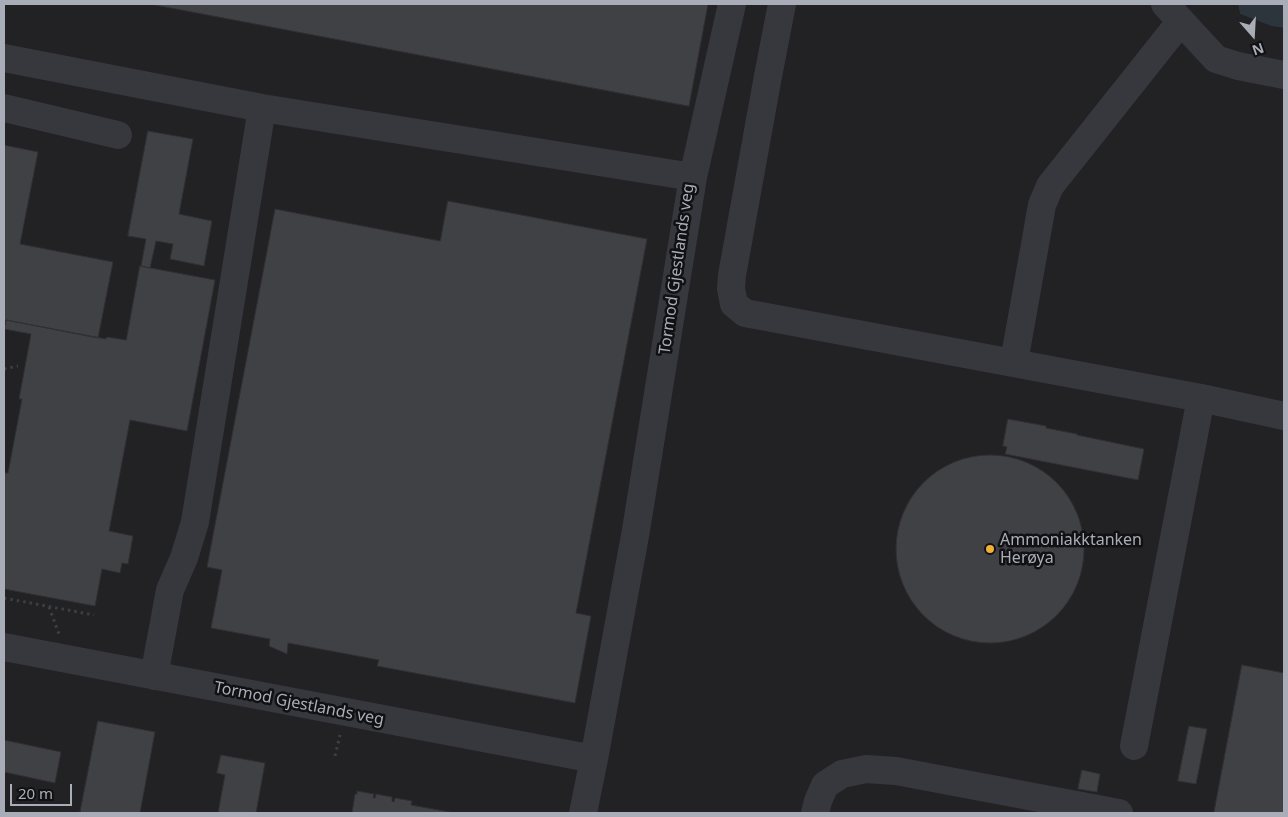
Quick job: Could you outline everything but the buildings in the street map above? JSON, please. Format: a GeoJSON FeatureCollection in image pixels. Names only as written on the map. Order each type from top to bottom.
{"type":"FeatureCollection","features":[{"type":"Feature","properties":{"kind":"lane"},"geometry":{"type":"LineString","coordinates":[[693,177],[732,4]]}},
{"type":"Feature","properties":{"kind":"lane"},"geometry":{"type":"LineString","coordinates":[[782,4],[732,275],[731,289],[734,304],[745,313],[1014,362],[1202,398],[1284,416]]}},
{"type":"Feature","properties":{"kind":"lane"},"geometry":{"type":"LineString","coordinates":[[1014,362],[1042,205],[1050,186],[1173,12],[1216,59],[1238,66],[1284,75]]}},
{"type":"Feature","properties":{"kind":"lane","name":"Tormod Gjestlands veg"},"geometry":{"type":"LineString","coordinates":[[4,58],[262,108],[693,177],[636,530],[583,813]]}},
{"type":"Feature","properties":{"kind":"lane"},"geometry":{"type":"LineString","coordinates":[[4,108],[118,134]]}},
{"type":"Feature","properties":{"kind":"lane"},"geometry":{"type":"LineString","coordinates":[[154,676],[170,590],[184,558],[195,522],[262,108]]}},
{"type":"Feature","properties":{"kind":"lane"},"geometry":{"type":"LineString","coordinates":[[1134,746],[1202,398]]}},
{"type":"Feature","properties":{"kind":"lane","name":"Tormod Gjestlands veg"},"geometry":{"type":"LineString","coordinates":[[4,647],[594,759]]}},
{"type":"Feature","properties":{"kind":"lane"},"geometry":{"type":"LineString","coordinates":[[815,813],[825,785],[842,774],[866,769],[896,771],[1119,813]]}},
{"type":"Feature","properties":{"kind":"path"},"geometry":{"type":"LineString","coordinates":[[4,369],[18,366]]}},
{"type":"Feature","properties":{"kind":"path"},"geometry":{"type":"LineString","coordinates":[[4,598],[94,615]]}},
{"type":"Feature","properties":{"kind":"shaded area"},"geometry":{"type":"Polygon","coordinates":[[[4,4],[1238,4],[1240,14],[1271,26],[1284,28],[1284,813],[4,813],[4,4]]]}},
{"type":"Feature","properties":{"kind":"shaded area"},"geometry":{"type":"Polygon","coordinates":[[[1238,4],[1284,4],[1284,28],[1271,26],[1240,14],[1238,4]]]}},
{"type":"Feature","properties":{"kind":"place","name":"Ammoniakktanken Herøya"},"geometry":{"type":"Point","coordinates":[990,549]}}]}
